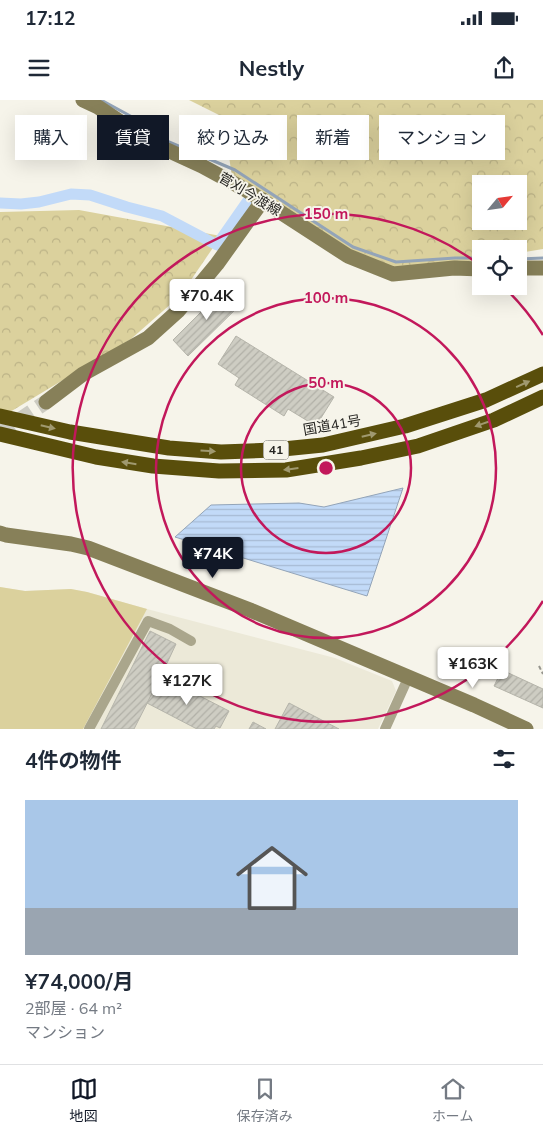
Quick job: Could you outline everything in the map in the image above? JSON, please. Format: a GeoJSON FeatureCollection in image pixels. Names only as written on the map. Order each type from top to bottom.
{"type":"FeatureCollection","features":[{"type":"Feature","properties":{"kind":"highway","name":"国道41号"},"geometry":{"type":"LineString","coordinates":[[0,416],[70,432],[169,448],[221,452],[273,450],[323,445],[405,426],[486,400],[543,374]]}},
{"type":"Feature","properties":{"kind":"highway","name":"41"},"geometry":{"type":"LineString","coordinates":[[0,434],[96,457],[153,466],[219,471],[286,470],[361,458],[418,446],[494,420],[543,397]]}},
{"type":"Feature","properties":{"kind":"street","name":"菅刈今渡線"},"geometry":{"type":"LineString","coordinates":[[82,100],[98,107],[152,143],[202,166],[263,200],[348,256],[393,274],[472,268]]}},
{"type":"Feature","properties":{"kind":"street"},"geometry":{"type":"LineString","coordinates":[[46,402],[83,374],[148,338],[178,312],[217,264],[263,200]]}},
{"type":"Feature","properties":{"kind":"street"},"geometry":{"type":"LineString","coordinates":[[527,268],[543,268]]}},
{"type":"Feature","properties":{"kind":"street"},"geometry":{"type":"LineString","coordinates":[[0,533],[88,548],[241,607],[474,705],[526,729]]}},
{"type":"Feature","properties":{"kind":"street"},"geometry":{"type":"LineString","coordinates":[[89,729],[148,621],[170,629],[191,641]]}},
{"type":"Feature","properties":{"kind":"street"},"geometry":{"type":"LineString","coordinates":[[385,729],[408,678]]}},
{"type":"Feature","properties":{"kind":"path"},"geometry":{"type":"LineString","coordinates":[[539,666],[543,674]]}},
{"type":"Feature","properties":{"kind":"shaded area"},"geometry":{"type":"Polygon","coordinates":[[[0,587],[25,591],[71,589],[87,592],[335,658],[392,681],[396,691],[378,729],[0,729],[0,587]]]}},
{"type":"Feature","properties":{"kind":"green space"},"geometry":{"type":"Polygon","coordinates":[[[189,100],[543,100],[543,249],[527,252],[527,240],[472,240],[472,261],[393,274],[233,183],[230,160],[287,160],[287,115],[219,115],[189,100]]]}},
{"type":"Feature","properties":{"kind":"green space"},"geometry":{"type":"Polygon","coordinates":[[[79,210],[221,236],[180,296],[131,339],[0,418],[0,212],[79,210]]]}},
{"type":"Feature","properties":{"kind":"green space"},"geometry":{"type":"Polygon","coordinates":[[[0,587],[25,591],[71,589],[147,609],[83,729],[0,729],[0,587]]]}},
{"type":"Feature","properties":{"kind":"water"},"geometry":{"type":"Polygon","coordinates":[[[403,488],[367,596],[175,537],[211,505],[299,503],[324,507],[403,488]]]}},
{"type":"Feature","properties":{"kind":"building"},"geometry":{"type":"Polygon","coordinates":[[[226,287],[242,303],[188,356],[173,340],[226,287]]]}},
{"type":"Feature","properties":{"kind":"building"},"geometry":{"type":"Polygon","coordinates":[[[236,336],[334,397],[316,426],[288,409],[284,416],[235,385],[239,378],[218,364],[236,336]]]}},
{"type":"Feature","properties":{"kind":"building"},"geometry":{"type":"Polygon","coordinates":[[[150,631],[176,644],[161,676],[134,729],[101,729],[150,631]]]}},
{"type":"Feature","properties":{"kind":"building"},"geometry":{"type":"Polygon","coordinates":[[[502,670],[543,689],[543,708],[494,686],[502,670]]]}},
{"type":"Feature","properties":{"kind":"building"},"geometry":{"type":"Polygon","coordinates":[[[161,676],[229,711],[220,728],[216,726],[214,729],[197,729],[147,703],[161,676]]]}},
{"type":"Feature","properties":{"kind":"building"},"geometry":{"type":"Polygon","coordinates":[[[289,703],[339,729],[275,729],[289,703]]]}},
{"type":"Feature","properties":{"kind":"building"},"geometry":{"type":"Polygon","coordinates":[[[253,722],[266,729],[249,729],[253,722]]]}},
{"type":"Feature","properties":{"kind":"waterway"},"geometry":{"type":"LineString","coordinates":[[101,100],[145,124],[162,139],[235,170],[353,247],[396,262],[472,258]]}},
{"type":"Feature","properties":{"kind":"waterway"},"geometry":{"type":"LineString","coordinates":[[0,203],[21,204],[39,202],[71,194],[90,195],[162,216],[217,245],[247,202]]}},
{"type":"Feature","properties":{"kind":"waterway"},"geometry":{"type":"LineString","coordinates":[[527,259],[543,258]]}},
{"type":"Feature","properties":{"kind":"tunnel"},"geometry":{"type":"LineString","coordinates":[[0,433],[46,402]]}}]}
